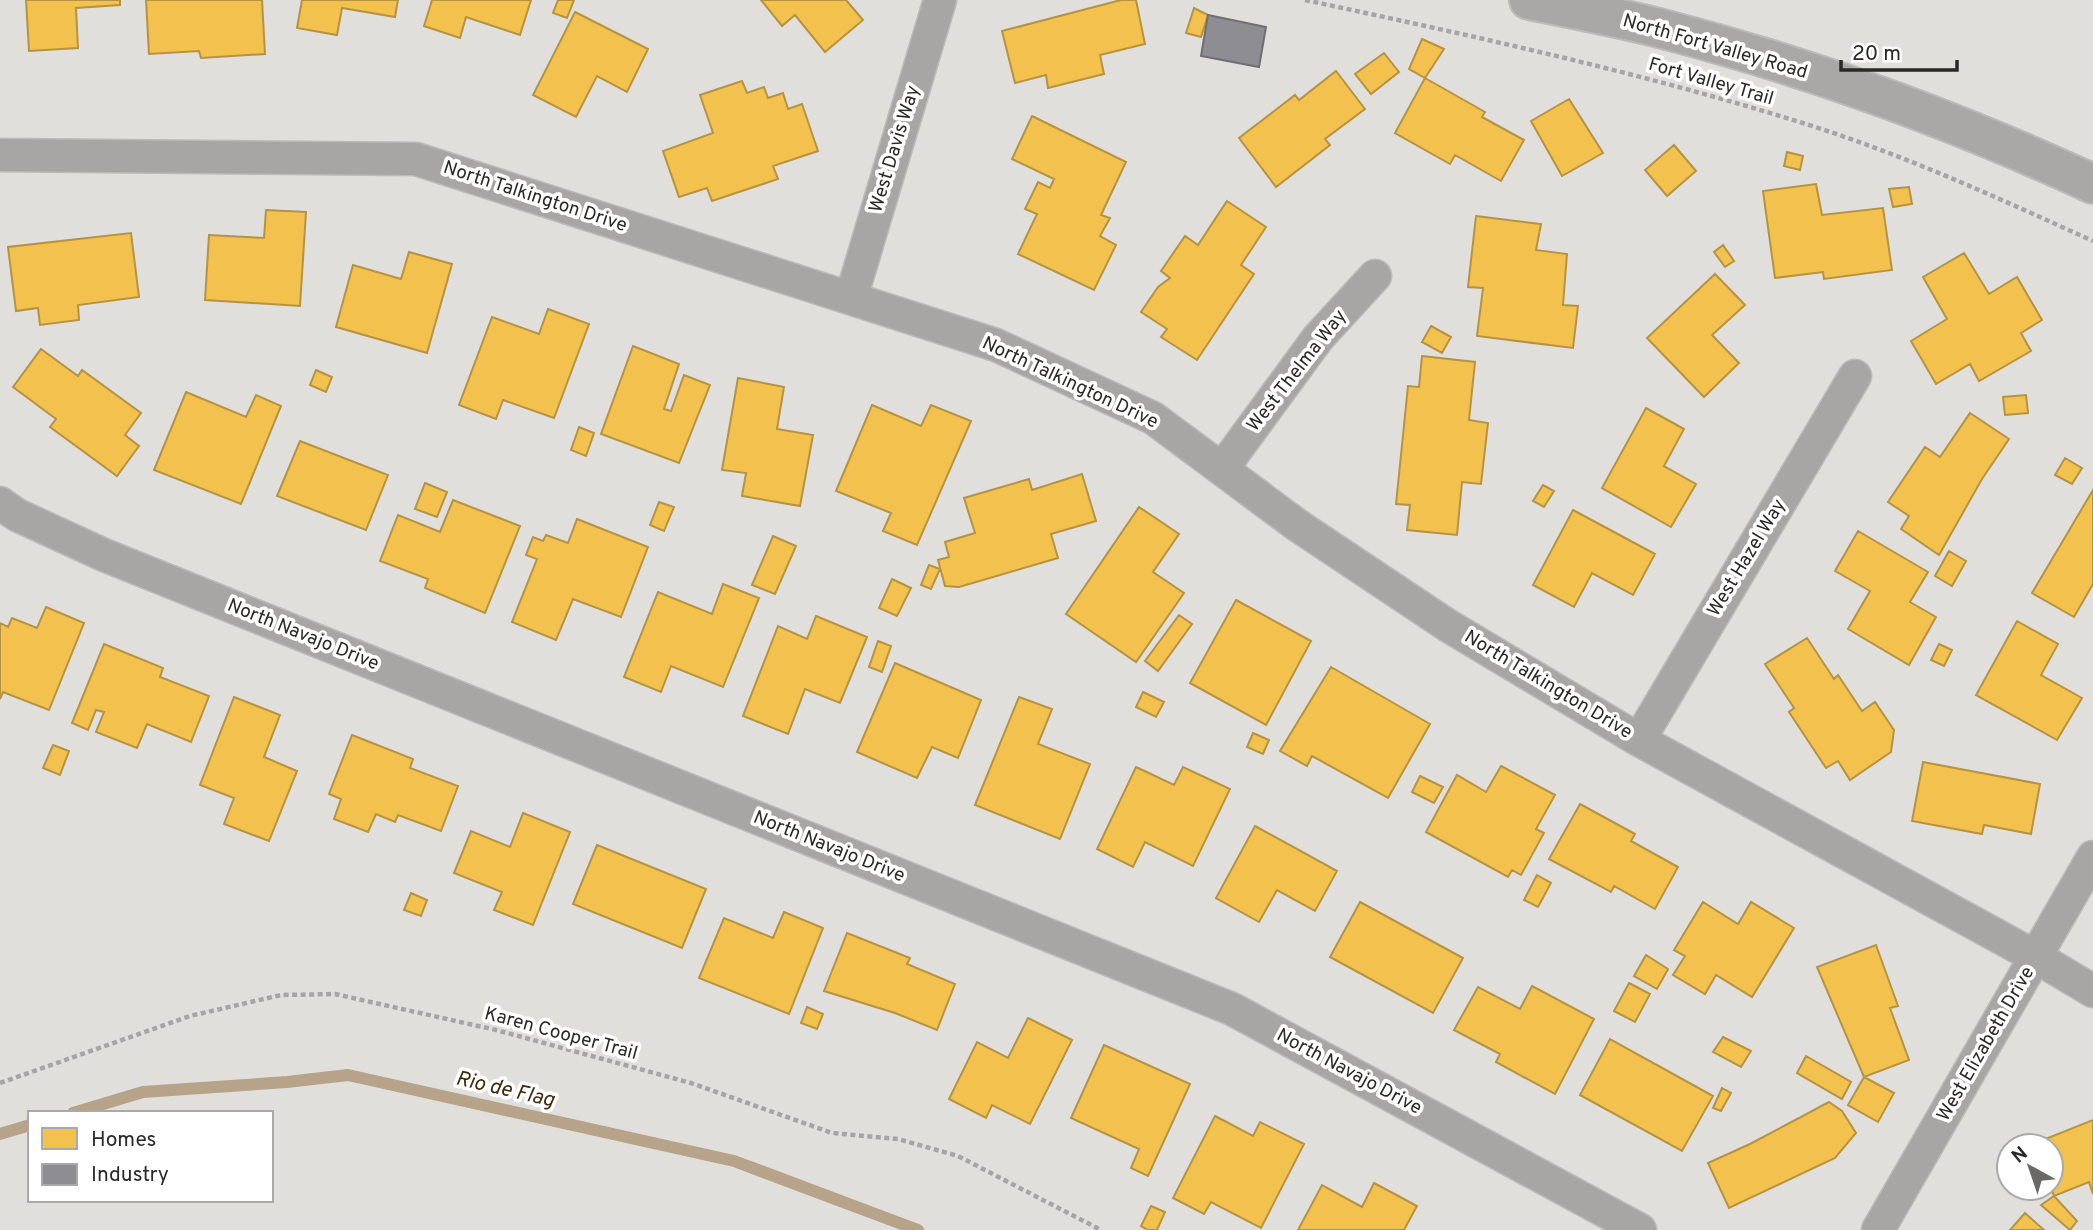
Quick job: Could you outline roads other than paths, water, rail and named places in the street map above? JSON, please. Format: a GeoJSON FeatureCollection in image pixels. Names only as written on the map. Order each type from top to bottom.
{"type":"FeatureCollection","features":[{"type":"Feature","properties":{"kind":"main road","name":"North Fort Valley Road"},"geometry":{"type":"LineString","coordinates":[[1529,0],[1659,28],[1827,79],[1891,100],[2093,184]]}},
{"type":"Feature","properties":{"kind":"street","name":"West Davis Way"},"geometry":{"type":"LineString","coordinates":[[851,298],[940,0]]}},
{"type":"Feature","properties":{"kind":"street","name":"North Talkington Drive"},"geometry":{"type":"LineString","coordinates":[[0,155],[416,159],[996,345],[1153,418],[1297,525],[1447,625],[1639,740],[2036,957],[2093,991]]}},
{"type":"Feature","properties":{"kind":"street","name":"West Thelma Way"},"geometry":{"type":"LineString","coordinates":[[1223,469],[1318,338],[1375,276]]}},
{"type":"Feature","properties":{"kind":"street","name":"West Hazel Way"},"geometry":{"type":"LineString","coordinates":[[1639,740],[1855,376]]}},
{"type":"Feature","properties":{"kind":"street","name":"North Navajo Drive"},"geometry":{"type":"LineString","coordinates":[[0,503],[17,514],[104,555],[1232,1009],[1640,1230]]}},
{"type":"Feature","properties":{"kind":"street","name":"West Elizabeth Drive"},"geometry":{"type":"LineString","coordinates":[[1878,1230],[2093,857]]}},
{"type":"Feature","properties":{"kind":"waterway","name":"Rio de Flag"},"geometry":{"type":"LineString","coordinates":[[80,1111],[143,1092],[348,1075],[734,1161],[918,1230]]}},
{"type":"Feature","properties":{"kind":"waterway","name":"Rio de Flag"},"geometry":{"type":"LineString","coordinates":[[0,1134],[28,1126]]}}]}
